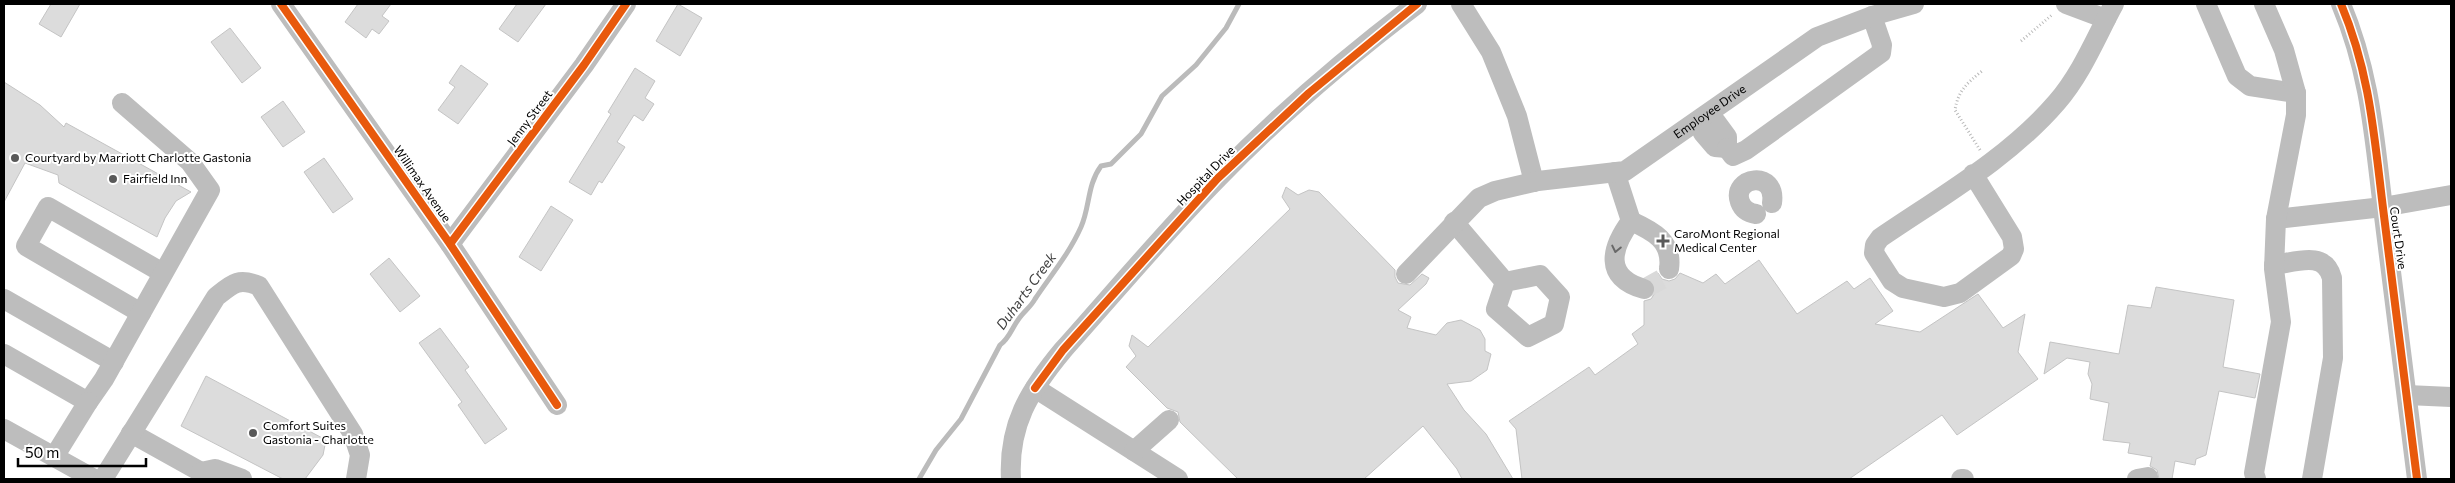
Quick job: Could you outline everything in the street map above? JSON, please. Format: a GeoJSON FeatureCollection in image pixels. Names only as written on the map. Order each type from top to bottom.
{"type":"FeatureCollection","features":[{"type":"Feature","properties":{"kind":"street","name":"Jenny Street"},"geometry":{"type":"LineString","coordinates":[[450,244],[584,65],[626,4]]}},
{"type":"Feature","properties":{"kind":"street","name":"Hospital Drive"},"geometry":{"type":"LineString","coordinates":[[1011,479],[1010,457],[1013,434],[1018,417],[1035,388],[1063,350],[1217,179],[1309,93],[1417,4]]}},
{"type":"Feature","properties":{"kind":"street"},"geometry":{"type":"LineString","coordinates":[[1461,4],[1491,52],[1517,116],[1534,182]]}},
{"type":"Feature","properties":{"kind":"street","name":"Employee Drive"},"geometry":{"type":"LineString","coordinates":[[1406,274],[1479,198],[1495,191],[1534,182],[1625,170],[1704,120],[1817,37],[1862,14],[1914,4]]}},
{"type":"Feature","properties":{"kind":"street"},"geometry":{"type":"LineString","coordinates":[[2206,4],[2237,76],[2250,86],[2296,92]]}},
{"type":"Feature","properties":{"kind":"street"},"geometry":{"type":"LineString","coordinates":[[2256,479],[2254,473],[2281,322],[2274,265],[2276,219],[2296,115],[2296,92],[2284,50],[2264,4]]}},
{"type":"Feature","properties":{"kind":"street","name":"Court Drive"},"geometry":{"type":"LineString","coordinates":[[2341,4],[2354,34],[2365,73],[2375,134],[2417,479]]}},
{"type":"Feature","properties":{"kind":"street","name":"Willimax Avenue"},"geometry":{"type":"LineString","coordinates":[[284,5],[450,244],[557,405]]}},
{"type":"Feature","properties":{"kind":"street"},"geometry":{"type":"LineString","coordinates":[[1972,174],[2012,236],[2014,249],[2011,256],[1960,293],[1944,297],[1903,288],[1892,281],[1874,253],[1875,245],[1880,238],[1989,162],[2036,125],[2058,101],[2094,45],[2110,11],[2061,7]]}},
{"type":"Feature","properties":{"kind":"street"},"geometry":{"type":"LineString","coordinates":[[1704,120],[1703,133],[1715,147],[1730,152],[1746,150],[1881,53],[1882,45],[1862,14]]}},
{"type":"Feature","properties":{"kind":"street"},"geometry":{"type":"LineString","coordinates":[[54,457],[114,362],[210,190],[190,162],[122,103]]}},
{"type":"Feature","properties":{"kind":"street"},"geometry":{"type":"LineString","coordinates":[[1730,152],[1749,181]]}},
{"type":"Feature","properties":{"kind":"street"},"geometry":{"type":"LineString","coordinates":[[1615,172],[1631,221],[1662,238],[1668,248],[1669,269]]}},
{"type":"Feature","properties":{"kind":"street"},"geometry":{"type":"LineString","coordinates":[[1756,214],[1745,210],[1739,200],[1741,189],[1749,181],[1760,180],[1769,186],[1773,196],[1772,203]]}},
{"type":"Feature","properties":{"kind":"street"},"geometry":{"type":"LineString","coordinates":[[2276,219],[2383,208],[2451,195]]}},
{"type":"Feature","properties":{"kind":"street"},"geometry":{"type":"LineString","coordinates":[[141,313],[26,246],[48,207],[163,273]]}},
{"type":"Feature","properties":{"kind":"street"},"geometry":{"type":"LineString","coordinates":[[1631,221],[1618,239],[1613,255],[1616,268],[1629,284],[1644,289]]}},
{"type":"Feature","properties":{"kind":"street"},"geometry":{"type":"LineString","coordinates":[[1454,222],[1505,282]]}},
{"type":"Feature","properties":{"kind":"street"},"geometry":{"type":"LineString","coordinates":[[2274,265],[2316,259],[2324,262],[2330,268],[2332,278],[2333,358],[2312,479]]}},
{"type":"Feature","properties":{"kind":"street"},"geometry":{"type":"LineString","coordinates":[[103,479],[216,297],[231,284],[246,280],[259,286],[353,434],[360,455],[356,479]]}},
{"type":"Feature","properties":{"kind":"street"},"geometry":{"type":"LineString","coordinates":[[4,299],[114,362]]}},
{"type":"Feature","properties":{"kind":"street"},"geometry":{"type":"LineString","coordinates":[[4,354],[88,402]]}},
{"type":"Feature","properties":{"kind":"street"},"geometry":{"type":"LineString","coordinates":[[1035,388],[1178,479]]}},
{"type":"Feature","properties":{"kind":"street"},"geometry":{"type":"LineString","coordinates":[[2406,395],[2451,397]]}},
{"type":"Feature","properties":{"kind":"street"},"geometry":{"type":"LineString","coordinates":[[1134,451],[1169,420]]}},
{"type":"Feature","properties":{"kind":"street"},"geometry":{"type":"LineString","coordinates":[[4,429],[94,479]]}},
{"type":"Feature","properties":{"kind":"street"},"geometry":{"type":"LineString","coordinates":[[131,433],[203,475],[215,469],[242,479]]}},
{"type":"Feature","properties":{"kind":"path"},"geometry":{"type":"LineString","coordinates":[[2021,41],[2061,7]]}},
{"type":"Feature","properties":{"kind":"path"},"geometry":{"type":"LineString","coordinates":[[1982,72],[1964,86],[1957,97],[1955,110],[1964,128],[1989,162]]}},
{"type":"Feature","properties":{"kind":"building"},"geometry":{"type":"Polygon","coordinates":[[[51,4],[80,4],[61,37],[39,24],[51,4]]]}},
{"type":"Feature","properties":{"kind":"building"},"geometry":{"type":"Polygon","coordinates":[[[358,4],[391,4],[382,16],[389,21],[379,34],[372,29],[366,38],[345,22],[358,4]]]}},
{"type":"Feature","properties":{"kind":"building"},"geometry":{"type":"Polygon","coordinates":[[[517,4],[546,4],[518,42],[499,29],[517,4]]]}},
{"type":"Feature","properties":{"kind":"building"},"geometry":{"type":"Polygon","coordinates":[[[678,4],[702,18],[680,56],[656,41],[678,4]]]}},
{"type":"Feature","properties":{"kind":"building"},"geometry":{"type":"Polygon","coordinates":[[[230,28],[261,68],[242,83],[211,42],[230,28]]]}},
{"type":"Feature","properties":{"kind":"building"},"geometry":{"type":"Polygon","coordinates":[[[461,65],[488,84],[458,124],[438,110],[455,87],[449,83],[461,65]]]}},
{"type":"Feature","properties":{"kind":"building"},"geometry":{"type":"Polygon","coordinates":[[[635,68],[655,81],[645,98],[654,104],[643,121],[634,115],[617,142],[625,147],[602,183],[599,181],[591,195],[569,182],[611,114],[608,112],[635,68]]]}},
{"type":"Feature","properties":{"kind":"building","name":"Fairfield Inn"},"geometry":{"type":"Polygon","coordinates":[[[4,82],[40,105],[64,127],[66,123],[191,192],[176,201],[165,218],[157,237],[59,183],[58,175],[25,163],[4,202],[4,82]]]}},
{"type":"Feature","properties":{"kind":"building"},"geometry":{"type":"Polygon","coordinates":[[[283,101],[305,132],[283,147],[261,117],[283,101]]]}},
{"type":"Feature","properties":{"kind":"building"},"geometry":{"type":"Polygon","coordinates":[[[324,158],[353,199],[333,213],[304,172],[324,158]]]}},
{"type":"Feature","properties":{"kind":"building"},"geometry":{"type":"Polygon","coordinates":[[[1286,187],[1298,195],[1309,190],[1319,192],[1395,270],[1395,277],[1398,283],[1410,285],[1422,274],[1429,278],[1426,284],[1398,310],[1411,317],[1407,328],[1436,335],[1447,323],[1461,320],[1480,330],[1485,339],[1485,351],[1491,354],[1487,370],[1471,381],[1447,384],[1464,410],[1486,434],[1513,479],[1462,479],[1457,469],[1423,426],[1364,479],[1238,479],[1180,422],[1178,412],[1167,408],[1126,367],[1136,356],[1129,346],[1132,335],[1148,347],[1290,209],[1282,197],[1286,187]]]}},
{"type":"Feature","properties":{"kind":"building"},"geometry":{"type":"Polygon","coordinates":[[[551,206],[573,220],[541,271],[519,257],[551,206]]]}},
{"type":"Feature","properties":{"kind":"building"},"geometry":{"type":"Polygon","coordinates":[[[389,258],[420,296],[400,312],[370,274],[389,258]]]}},
{"type":"Feature","properties":{"kind":"building"},"geometry":{"type":"Polygon","coordinates":[[[1759,260],[1797,314],[1847,281],[1854,289],[1870,278],[1893,311],[1875,324],[1920,332],[1978,294],[2003,328],[2025,314],[2018,352],[2038,379],[1957,435],[1942,415],[1849,479],[1522,479],[1516,429],[1509,421],[1589,367],[1595,375],[1638,344],[1632,334],[1644,325],[1644,301],[1651,299],[1655,293],[1656,287],[1649,279],[1658,273],[1662,279],[1669,281],[1675,279],[1680,273],[1703,283],[1716,274],[1725,284],[1759,260]]]}},
{"type":"Feature","properties":{"kind":"building"},"geometry":{"type":"Polygon","coordinates":[[[2156,287],[2234,300],[2223,367],[2260,374],[2255,398],[2219,391],[2206,455],[2196,459],[2195,465],[2175,461],[2172,479],[2159,479],[2157,470],[2150,466],[2152,457],[2128,453],[2130,443],[2103,440],[2109,403],[2090,399],[2092,384],[2088,374],[2090,362],[2067,358],[2044,374],[2050,342],[2119,354],[2128,305],[2151,308],[2156,287]]]}},
{"type":"Feature","properties":{"kind":"building"},"geometry":{"type":"Polygon","coordinates":[[[440,328],[469,367],[465,370],[507,429],[485,444],[458,405],[462,402],[419,343],[440,328]]]}},
{"type":"Feature","properties":{"kind":"building","name":"Comfort Suites Gastonia - Charlotte"},"geometry":{"type":"Polygon","coordinates":[[[206,376],[326,440],[323,455],[305,479],[283,479],[181,426],[206,376]]]}},
{"type":"Feature","properties":{"kind":"waterway","name":"Duharts Creek"},"geometry":{"type":"LineString","coordinates":[[919,479],[936,450],[961,419],[1000,345],[1006,340],[1020,317],[1033,302],[1071,246],[1084,219],[1096,173],[1101,166],[1111,164],[1141,134],[1162,96],[1196,65],[1226,28],[1239,4]]}},
{"type":"Feature","properties":{"kind":"tunnel"},"geometry":{"type":"LineString","coordinates":[[1644,289],[1664,278],[1669,269]]}},
{"type":"Feature","properties":{"kind":"cycle path"},"geometry":{"type":"LineString","coordinates":[[281,4],[450,244],[557,405]]}},
{"type":"Feature","properties":{"kind":"cycle path"},"geometry":{"type":"LineString","coordinates":[[450,244],[584,65],[626,4]]}},
{"type":"Feature","properties":{"kind":"cycle path"},"geometry":{"type":"LineString","coordinates":[[1035,388],[1063,350],[1217,179],[1309,93],[1417,4]]}},
{"type":"Feature","properties":{"kind":"cycle path"},"geometry":{"type":"LineString","coordinates":[[2341,4],[2359,55],[2370,104],[2417,479]]}},
{"type":"Feature","properties":{"kind":"place","name":"Courtyard by Marriott Charlotte Gastonia"},"geometry":{"type":"Point","coordinates":[15,158]}},
{"type":"Feature","properties":{"kind":"place","name":"Fairfield Inn"},"geometry":{"type":"Point","coordinates":[113,179]}},
{"type":"Feature","properties":{"kind":"place","name":"CaroMont Regional Medical Center"},"geometry":{"type":"Point","coordinates":[1663,241]}},
{"type":"Feature","properties":{"kind":"place","name":"Comfort Suites Gastonia - Charlotte"},"geometry":{"type":"Point","coordinates":[253,433]}}]}
